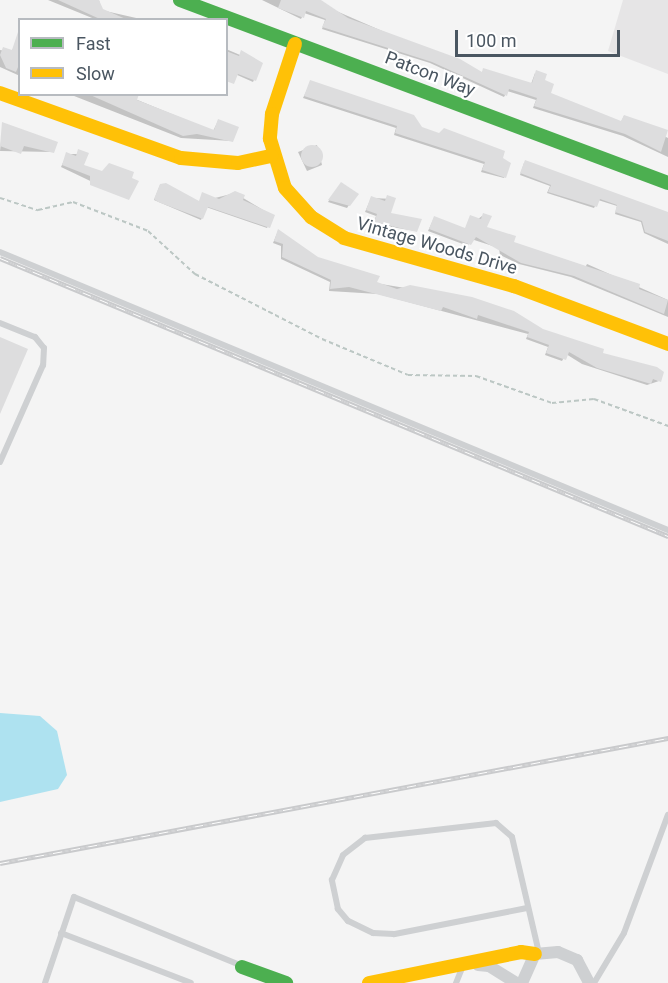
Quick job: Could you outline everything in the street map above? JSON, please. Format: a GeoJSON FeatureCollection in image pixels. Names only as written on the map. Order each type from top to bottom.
{"type":"FeatureCollection","features":[{"type":"Feature","properties":{"kind":"street","name":"Patcon Way"},"geometry":{"type":"LineString","coordinates":[[180,0],[227,18]]}},
{"type":"Feature","properties":{"kind":"street","name":"Patcon Way"},"geometry":{"type":"LineString","coordinates":[[228,18],[668,183]]}},
{"type":"Feature","properties":{"kind":"street","name":"Vintage Woods Drive"},"geometry":{"type":"LineString","coordinates":[[296,44],[272,114],[271,156],[297,206],[326,230],[388,253],[514,286],[668,344]]}},
{"type":"Feature","properties":{"kind":"street"},"geometry":{"type":"LineString","coordinates":[[0,93],[181,158],[238,163],[271,156]]}},
{"type":"Feature","properties":{"kind":"street"},"geometry":{"type":"LineString","coordinates":[[371,983],[520,952],[568,954],[584,968],[588,983]]}},
{"type":"Feature","properties":{"kind":"street"},"geometry":{"type":"LineString","coordinates":[[522,983],[537,954]]}},
{"type":"Feature","properties":{"kind":"street"},"geometry":{"type":"LineString","coordinates":[[466,965],[489,966],[516,983]]}},
{"type":"Feature","properties":{"kind":"street"},"geometry":{"type":"LineString","coordinates":[[242,967],[286,983]]}},
{"type":"Feature","properties":{"kind":"lane"},"geometry":{"type":"LineString","coordinates":[[0,252],[668,530]]}},
{"type":"Feature","properties":{"kind":"lane"},"geometry":{"type":"LineString","coordinates":[[0,323],[35,337],[44,348],[43,365],[0,462]]}},
{"type":"Feature","properties":{"kind":"lane"},"geometry":{"type":"LineString","coordinates":[[594,983],[624,933],[668,815]]}},
{"type":"Feature","properties":{"kind":"lane"},"geometry":{"type":"LineString","coordinates":[[527,908],[394,934],[373,933],[348,921],[338,909],[332,880],[343,855],[365,838],[496,823],[512,837],[537,954]]}},
{"type":"Feature","properties":{"kind":"lane"},"geometry":{"type":"LineString","coordinates":[[45,983],[74,897],[242,967]]}},
{"type":"Feature","properties":{"kind":"lane"},"geometry":{"type":"LineString","coordinates":[[61,933],[191,983]]}},
{"type":"Feature","properties":{"kind":"lane"},"geometry":{"type":"LineString","coordinates":[[456,983],[466,965]]}},
{"type":"Feature","properties":{"kind":"path"},"geometry":{"type":"LineString","coordinates":[[0,198],[38,210],[73,202],[148,231],[195,274],[322,339],[408,375],[476,376],[552,403],[594,399],[668,426]]}},
{"type":"Feature","properties":{"kind":"shaded area"},"geometry":{"type":"Polygon","coordinates":[[[623,0],[668,0],[668,74],[608,51],[623,0]]]}},
{"type":"Feature","properties":{"kind":"water"},"geometry":{"type":"Polygon","coordinates":[[[0,713],[40,716],[57,731],[67,775],[58,789],[0,802],[0,713]]]}},
{"type":"Feature","properties":{"kind":"building"},"geometry":{"type":"Polygon","coordinates":[[[58,0],[99,0],[103,9],[123,18],[98,18],[58,0]]]}},
{"type":"Feature","properties":{"kind":"building"},"geometry":{"type":"Polygon","coordinates":[[[281,0],[321,0],[348,18],[460,59],[482,72],[483,68],[532,83],[536,70],[547,74],[545,80],[554,84],[551,93],[621,121],[624,115],[668,130],[661,152],[625,134],[534,106],[537,98],[509,89],[507,96],[432,62],[322,27],[326,19],[306,11],[304,18],[278,8],[281,0]]]}},
{"type":"Feature","properties":{"kind":"building"},"geometry":{"type":"Polygon","coordinates":[[[18,32],[16,72],[6,68],[0,55],[3,47],[12,50],[18,32]]]}},
{"type":"Feature","properties":{"kind":"building"},"geometry":{"type":"Polygon","coordinates":[[[241,50],[263,63],[256,81],[238,74],[234,84],[228,82],[228,52],[239,56],[241,50]]]}},
{"type":"Feature","properties":{"kind":"building"},"geometry":{"type":"Polygon","coordinates":[[[310,80],[414,115],[422,127],[439,133],[444,128],[505,151],[503,158],[511,163],[506,178],[482,170],[485,162],[395,133],[397,126],[304,96],[310,80]]]}},
{"type":"Feature","properties":{"kind":"building"},"geometry":{"type":"Polygon","coordinates":[[[93,96],[138,96],[137,100],[214,130],[218,119],[239,127],[233,142],[197,134],[183,136],[93,96]]]}},
{"type":"Feature","properties":{"kind":"building"},"geometry":{"type":"Polygon","coordinates":[[[2,122],[58,142],[54,153],[24,146],[21,154],[0,146],[2,122]]]}},
{"type":"Feature","properties":{"kind":"building"},"geometry":{"type":"Polygon","coordinates":[[[308,145],[316,145],[323,152],[323,160],[316,167],[308,167],[301,160],[301,152],[308,145]]]}},
{"type":"Feature","properties":{"kind":"building"},"geometry":{"type":"Polygon","coordinates":[[[78,149],[89,153],[84,165],[102,171],[109,163],[134,172],[132,178],[139,181],[129,200],[90,185],[90,176],[62,165],[66,152],[76,156],[78,149]]]}},
{"type":"Feature","properties":{"kind":"building"},"geometry":{"type":"Polygon","coordinates":[[[525,160],[668,212],[668,241],[645,232],[642,221],[615,212],[617,205],[600,199],[597,207],[548,192],[551,185],[520,173],[525,160]]]}},
{"type":"Feature","properties":{"kind":"building"},"geometry":{"type":"Polygon","coordinates":[[[341,182],[359,194],[350,206],[328,200],[341,182]]]}},
{"type":"Feature","properties":{"kind":"building"},"geometry":{"type":"Polygon","coordinates":[[[166,183],[199,201],[202,192],[219,199],[235,191],[245,195],[243,200],[275,215],[270,228],[208,207],[203,219],[154,199],[160,184],[166,183]]]}},
{"type":"Feature","properties":{"kind":"building"},"geometry":{"type":"Polygon","coordinates":[[[387,195],[396,198],[391,213],[422,219],[417,232],[374,222],[377,214],[366,210],[371,196],[385,201],[387,195]]]}},
{"type":"Feature","properties":{"kind":"building"},"geometry":{"type":"Polygon","coordinates":[[[483,213],[492,216],[487,227],[516,236],[514,242],[640,284],[639,289],[668,300],[664,314],[574,276],[521,263],[476,237],[471,245],[429,229],[434,216],[465,228],[470,215],[481,219],[483,213]]]}},
{"type":"Feature","properties":{"kind":"building"},"geometry":{"type":"Polygon","coordinates":[[[278,229],[318,257],[380,276],[377,282],[397,289],[410,285],[472,297],[514,311],[543,329],[604,349],[603,353],[657,367],[664,372],[661,382],[653,379],[651,384],[597,368],[569,352],[566,360],[546,353],[549,345],[527,337],[529,332],[478,315],[477,319],[443,307],[441,311],[349,287],[330,289],[331,280],[282,257],[283,244],[274,241],[278,229]]]}},
{"type":"Feature","properties":{"kind":"building"},"geometry":{"type":"Polygon","coordinates":[[[0,337],[28,349],[0,414],[0,337]]]}},
{"type":"Feature","properties":{"kind":"railway"},"geometry":{"type":"LineString","coordinates":[[0,258],[668,536]]}},
{"type":"Feature","properties":{"kind":"railway"},"geometry":{"type":"LineString","coordinates":[[0,863],[668,738]]}},
{"type":"Feature","properties":{"kind":"traffic: fast"},"geometry":{"type":"LineString","coordinates":[[180,0],[668,183]]}},
{"type":"Feature","properties":{"kind":"traffic: fast"},"geometry":{"type":"LineString","coordinates":[[242,967],[286,983]]}},
{"type":"Feature","properties":{"kind":"traffic: slow"},"geometry":{"type":"LineString","coordinates":[[295,44],[272,114],[270,139],[285,188],[311,217],[344,238],[514,286],[668,344]]}},
{"type":"Feature","properties":{"kind":"traffic: slow"},"geometry":{"type":"LineString","coordinates":[[0,93],[181,158],[238,163],[271,156]]}},
{"type":"Feature","properties":{"kind":"traffic: slow"},"geometry":{"type":"LineString","coordinates":[[369,983],[521,952],[535,954]]}}]}
